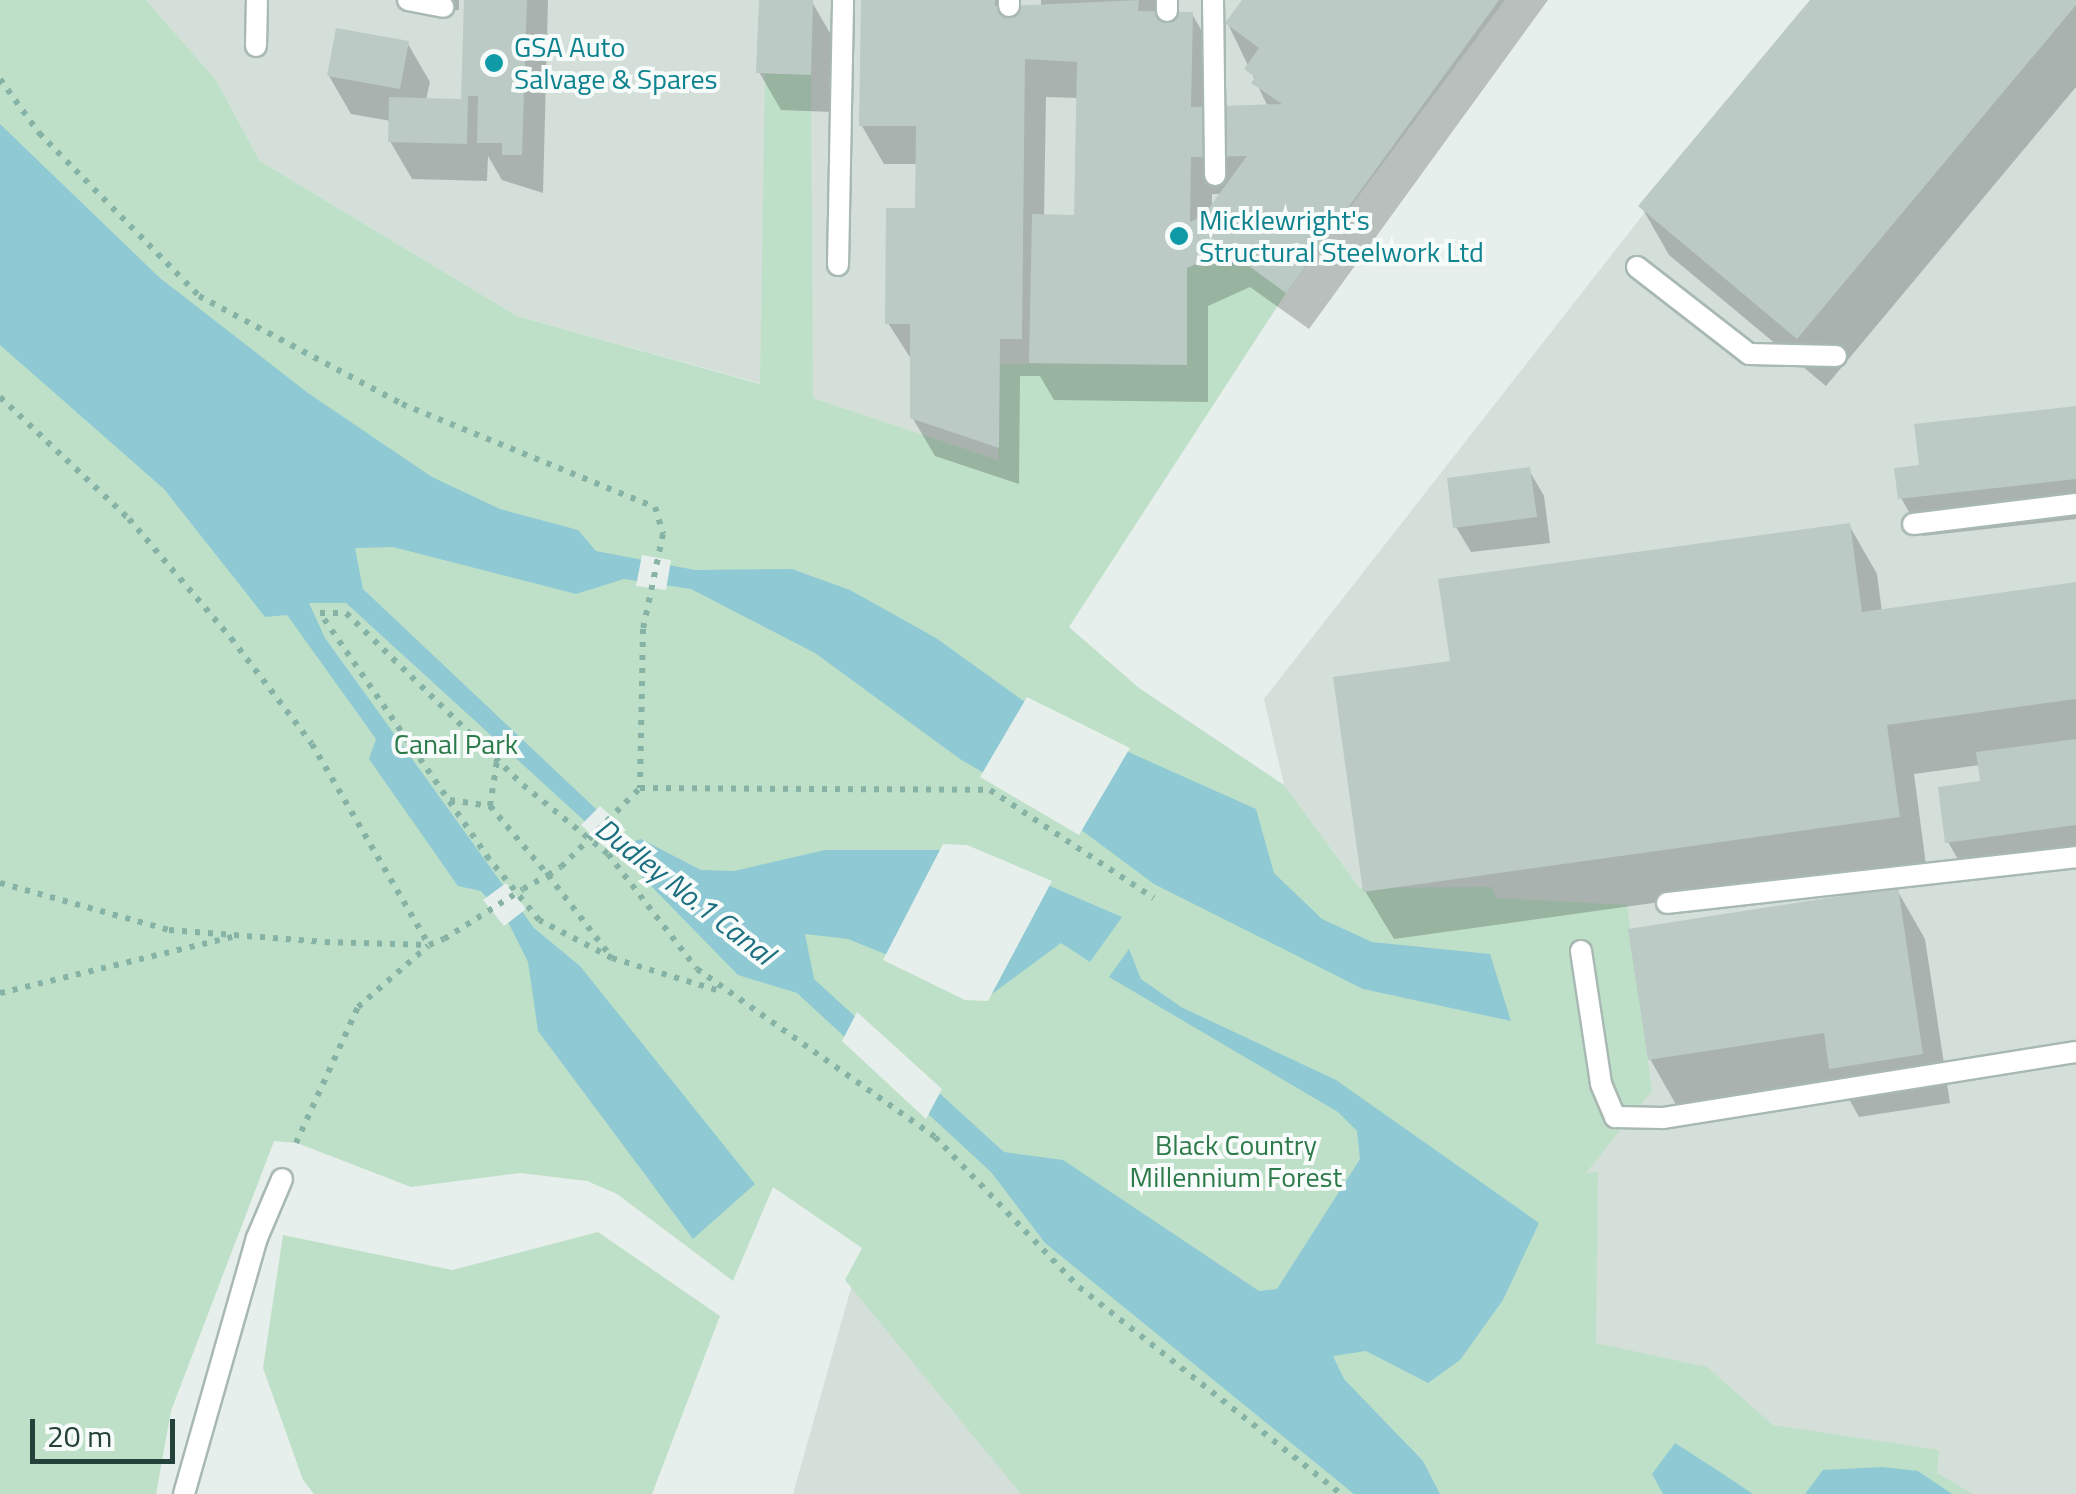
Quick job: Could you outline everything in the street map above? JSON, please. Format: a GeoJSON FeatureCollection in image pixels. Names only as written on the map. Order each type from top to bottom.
{"type":"FeatureCollection","features":[{"type":"Feature","properties":{"kind":"lane"},"geometry":{"type":"LineString","coordinates":[[256,46],[258,0]]}},
{"type":"Feature","properties":{"kind":"lane"},"geometry":{"type":"LineString","coordinates":[[408,0],[443,7]]}},
{"type":"Feature","properties":{"kind":"lane"},"geometry":{"type":"LineString","coordinates":[[838,265],[843,0]]}},
{"type":"Feature","properties":{"kind":"lane"},"geometry":{"type":"LineString","coordinates":[[1213,0],[1215,176]]}},
{"type":"Feature","properties":{"kind":"lane"},"geometry":{"type":"LineString","coordinates":[[1637,267],[1749,354],[1836,356]]}},
{"type":"Feature","properties":{"kind":"lane"},"geometry":{"type":"LineString","coordinates":[[1913,524],[2076,504]]}},
{"type":"Feature","properties":{"kind":"lane"},"geometry":{"type":"LineString","coordinates":[[1667,903],[2076,858]]}},
{"type":"Feature","properties":{"kind":"lane"},"geometry":{"type":"LineString","coordinates":[[1582,951],[1600,1084],[1616,1117],[1664,1118],[2076,1052]]}},
{"type":"Feature","properties":{"kind":"lane"},"geometry":{"type":"LineString","coordinates":[[184,1494],[258,1238],[282,1179]]}},
{"type":"Feature","properties":{"kind":"path"},"geometry":{"type":"LineString","coordinates":[[0,79],[39,133],[198,296],[402,404],[655,507],[664,534],[643,629],[640,788],[560,867],[429,945],[358,1006],[296,1142]]}},
{"type":"Feature","properties":{"kind":"path"},"geometry":{"type":"LineString","coordinates":[[0,396],[129,519],[232,638],[312,744],[429,945]]}},
{"type":"Feature","properties":{"kind":"path"},"geometry":{"type":"LineString","coordinates":[[726,993],[612,958],[539,920],[448,800],[320,614],[346,613],[497,760],[608,854],[697,969],[935,1137],[1079,1287],[1341,1494]]}},
{"type":"Feature","properties":{"kind":"path"},"geometry":{"type":"LineString","coordinates":[[490,806],[497,760]]}},
{"type":"Feature","properties":{"kind":"path"},"geometry":{"type":"LineString","coordinates":[[640,788],[990,790],[1154,898]]}},
{"type":"Feature","properties":{"kind":"path"},"geometry":{"type":"LineString","coordinates":[[448,800],[490,806],[612,958]]}},
{"type":"Feature","properties":{"kind":"path"},"geometry":{"type":"LineString","coordinates":[[0,883],[170,930],[429,945]]}},
{"type":"Feature","properties":{"kind":"path"},"geometry":{"type":"LineString","coordinates":[[0,993],[241,935]]}},
{"type":"Feature","properties":{"kind":"shaded area"},"geometry":{"type":"Polygon","coordinates":[[[146,0],[1505,0],[1286,293],[1227,250],[1187,365],[999,461],[813,398],[517,316],[260,161],[216,80],[146,0]]]}},
{"type":"Feature","properties":{"kind":"shaded area"},"geometry":{"type":"Polygon","coordinates":[[[1811,0],[2076,0],[2076,1494],[1952,1494],[1823,1470],[1590,1342],[1363,892],[1284,785],[1264,699],[1811,0]]]}},
{"type":"Feature","properties":{"kind":"shaded area"},"geometry":{"type":"Polygon","coordinates":[[[862,1249],[1341,1494],[793,1494],[862,1249]]]}},
{"type":"Feature","properties":{"kind":"green space","name":"Canal Park"},"geometry":{"type":"Polygon","coordinates":[[[0,0],[146,0],[216,80],[260,161],[517,316],[760,384],[765,73],[811,75],[813,398],[998,460],[1000,364],[1187,365],[1187,268],[1227,250],[1286,293],[1069,627],[1139,688],[1284,785],[1360,888],[1492,887],[1496,898],[1627,905],[1652,1091],[1585,1174],[1598,1172],[1596,1343],[1707,1367],[1773,1425],[1939,1450],[1937,1473],[1973,1494],[1021,1494],[845,1280],[862,1248],[773,1187],[733,1281],[617,1194],[587,1181],[520,1173],[411,1187],[297,1143],[274,1141],[171,1411],[156,1494],[0,1494],[0,0]]]}},
{"type":"Feature","properties":{"kind":"green space"},"geometry":{"type":"Polygon","coordinates":[[[598,1232],[720,1316],[652,1494],[314,1494],[303,1480],[263,1368],[283,1235],[452,1270],[598,1232]]]}},
{"type":"Feature","properties":{"kind":"water","name":"Dudley No.1 Canal"},"geometry":{"type":"Polygon","coordinates":[[[0,124],[160,278],[308,393],[432,477],[500,509],[578,530],[596,551],[695,570],[792,569],[850,590],[936,638],[1039,712],[1256,809],[1274,873],[1322,919],[1372,942],[1490,954],[1511,1021],[1363,989],[1154,884],[1080,829],[960,759],[815,653],[691,589],[624,579],[576,594],[393,547],[355,548],[363,589],[631,842],[641,839],[701,870],[734,871],[825,850],[966,850],[1122,917],[1090,962],[1061,943],[989,996],[848,939],[805,934],[814,979],[1004,1152],[1063,1160],[1259,1291],[1277,1289],[1360,1159],[1357,1131],[1338,1112],[1109,977],[1129,949],[1141,979],[1181,1007],[1336,1080],[1539,1223],[1503,1300],[1460,1360],[1428,1383],[1366,1351],[1333,1356],[1344,1379],[1423,1461],[1440,1494],[1354,1494],[1045,1243],[991,1172],[797,993],[738,975],[613,847],[346,603],[309,603],[325,638],[534,928],[580,966],[755,1184],[693,1239],[538,1031],[528,962],[509,924],[481,891],[458,886],[369,759],[376,739],[287,615],[265,617],[164,489],[0,345],[0,124]]]}},
{"type":"Feature","properties":{"kind":"water"},"geometry":{"type":"Polygon","coordinates":[[[1675,1443],[1753,1494],[1663,1494],[1652,1474],[1675,1443]]]}},
{"type":"Feature","properties":{"kind":"water"},"geometry":{"type":"Polygon","coordinates":[[[1882,1467],[1918,1471],[1952,1494],[1805,1494],[1823,1470],[1882,1467]]]}},
{"type":"Feature","properties":{"kind":"pier"},"geometry":{"type":"Polygon","coordinates":[[[642,555],[671,560],[666,590],[636,586],[642,555]]]}},
{"type":"Feature","properties":{"kind":"pier"},"geometry":{"type":"Polygon","coordinates":[[[1027,697],[1130,748],[1079,835],[980,777],[1027,697]]]}},
{"type":"Feature","properties":{"kind":"pier"},"geometry":{"type":"Polygon","coordinates":[[[600,806],[626,830],[607,849],[581,825],[600,806]]]}},
{"type":"Feature","properties":{"kind":"pier"},"geometry":{"type":"Polygon","coordinates":[[[943,844],[967,845],[1052,881],[988,1001],[965,1000],[883,960],[943,844]]]}},
{"type":"Feature","properties":{"kind":"pier"},"geometry":{"type":"Polygon","coordinates":[[[506,883],[526,909],[504,926],[483,900],[506,883]]]}},
{"type":"Feature","properties":{"kind":"pier"},"geometry":{"type":"Polygon","coordinates":[[[857,1012],[942,1089],[926,1119],[842,1041],[857,1012]]]}},
{"type":"Feature","properties":{"kind":"building","name":"GSA Auto Salvage & Spares"},"geometry":{"type":"Polygon","coordinates":[[[464,0],[527,0],[522,155],[502,155],[502,143],[477,143],[478,96],[468,96],[467,144],[388,142],[389,97],[461,99],[464,0]]]}},
{"type":"Feature","properties":{"kind":"building"},"geometry":{"type":"Polygon","coordinates":[[[759,0],[813,0],[811,75],[756,73],[759,0]]]}},
{"type":"Feature","properties":{"kind":"building","name":"Micklewright's Structural Steelwork Ltd"},"geometry":{"type":"Polygon","coordinates":[[[861,0],[995,0],[995,6],[1009,6],[1139,0],[1138,11],[1193,12],[1191,107],[1282,104],[1251,83],[1255,77],[1244,69],[1259,48],[1225,23],[1242,0],[1499,0],[1286,293],[1227,250],[1187,268],[1187,365],[1029,363],[1032,214],[1074,215],[1077,62],[1025,59],[1022,339],[1000,339],[999,448],[910,418],[910,324],[885,324],[886,208],[915,208],[916,126],[859,126],[861,0]],[[1247,156],[1191,157],[1190,222],[1203,216],[1247,156]]]}},
{"type":"Feature","properties":{"kind":"building"},"geometry":{"type":"Polygon","coordinates":[[[1810,0],[2076,0],[2076,5],[1797,339],[1638,206],[1810,0]]]}},
{"type":"Feature","properties":{"kind":"building"},"geometry":{"type":"Polygon","coordinates":[[[336,28],[409,41],[400,89],[327,76],[336,28]]]}},
{"type":"Feature","properties":{"kind":"building"},"geometry":{"type":"Polygon","coordinates":[[[2076,406],[2076,479],[1898,499],[1894,468],[1919,465],[1914,424],[2076,406]]]}},
{"type":"Feature","properties":{"kind":"building"},"geometry":{"type":"Polygon","coordinates":[[[1530,467],[1537,517],[1453,528],[1447,478],[1530,467]]]}},
{"type":"Feature","properties":{"kind":"building"},"geometry":{"type":"Polygon","coordinates":[[[1850,523],[1862,612],[2076,582],[2076,699],[1887,725],[1900,817],[1363,892],[1333,677],[1450,661],[1438,579],[1850,523]]]}},
{"type":"Feature","properties":{"kind":"building"},"geometry":{"type":"Polygon","coordinates":[[[2076,739],[2076,825],[1945,843],[1938,787],[1980,781],[1976,752],[2076,739]]]}},
{"type":"Feature","properties":{"kind":"building"},"geometry":{"type":"Polygon","coordinates":[[[1898,887],[1923,1054],[1829,1069],[1824,1033],[1648,1060],[1628,929],[1898,887]]]}},
{"type":"Feature","properties":{"kind":"place","name":"GSA Auto Salvage & Spares"},"geometry":{"type":"Point","coordinates":[494,63]}},
{"type":"Feature","properties":{"kind":"place","name":"Micklewright's Structural Steelwork Ltd"},"geometry":{"type":"Point","coordinates":[1179,236]}},
{"type":"Feature","properties":{"kind":"park label","name":"Black Country Millennium Forest"},"geometry":{"type":"Point","coordinates":[1236,1161]}}]}
